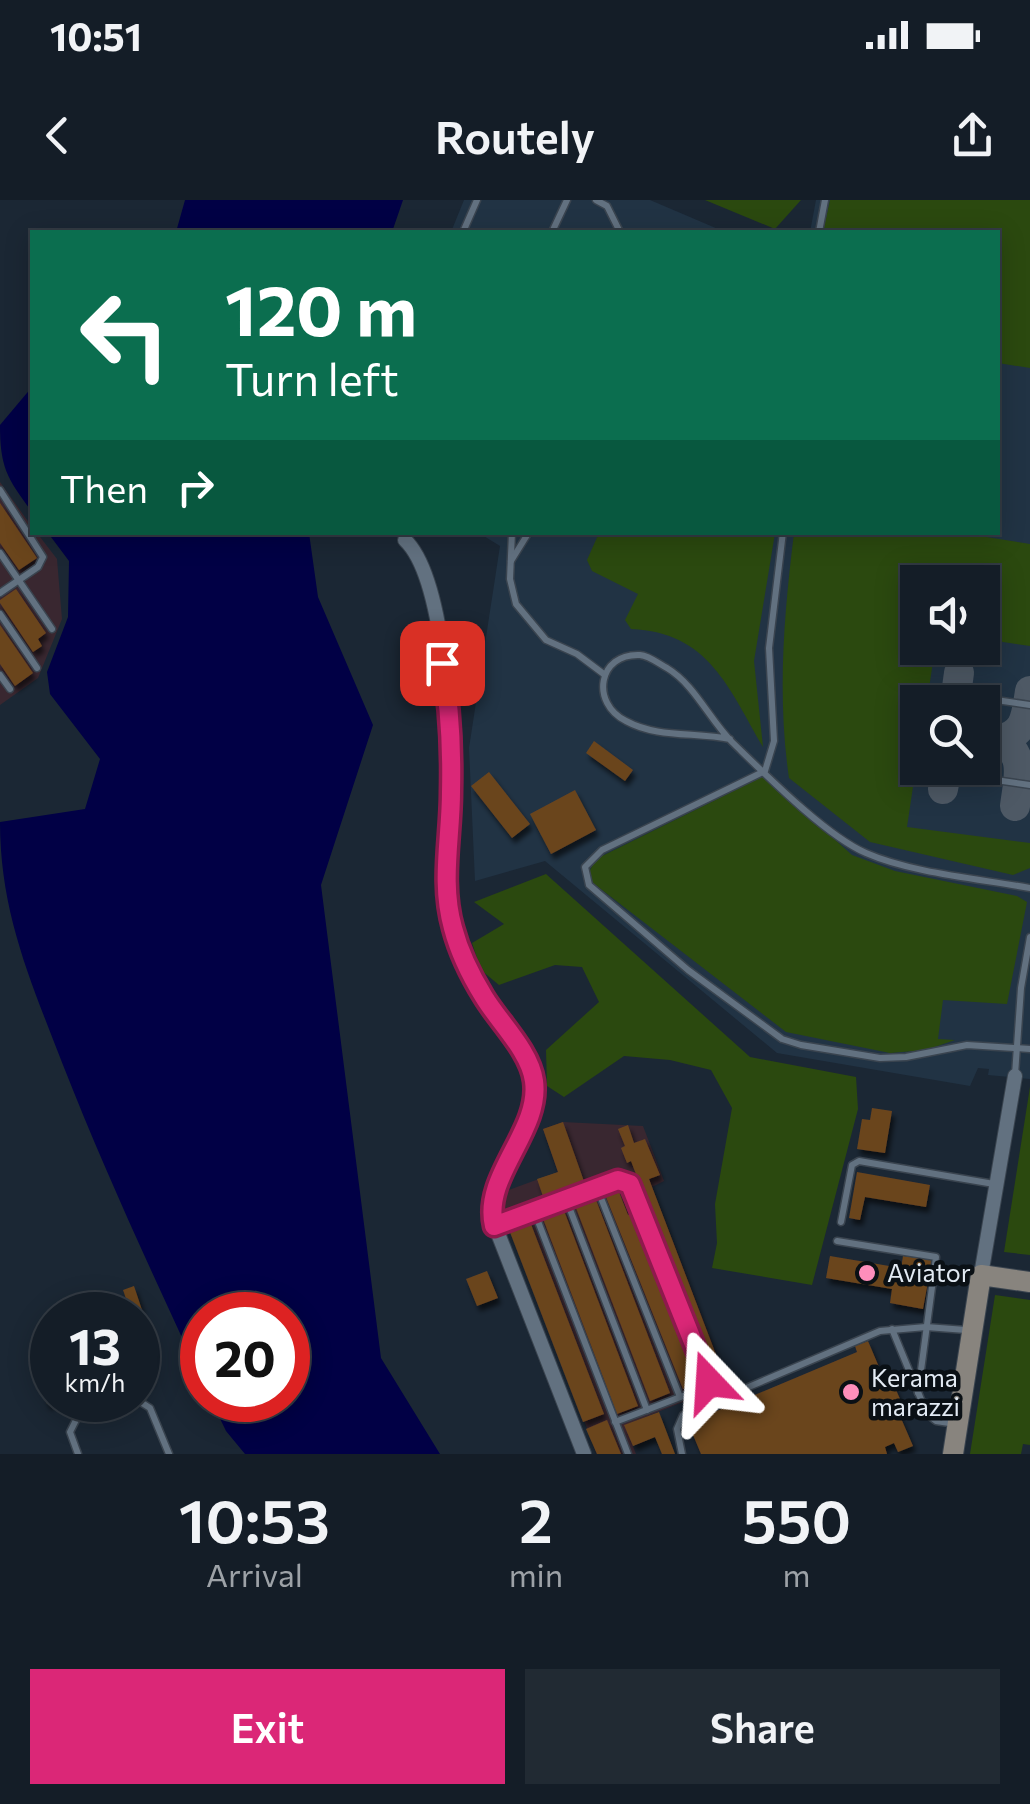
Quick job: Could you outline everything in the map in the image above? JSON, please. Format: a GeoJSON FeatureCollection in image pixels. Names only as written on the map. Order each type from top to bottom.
{"type":"FeatureCollection","features":[{"type":"Feature","properties":{"kind":"main road"},"geometry":{"type":"LineString","coordinates":[[952,1454],[981,1275],[1030,1282]]}},
{"type":"Feature","properties":{"kind":"street"},"geometry":{"type":"LineString","coordinates":[[406,540],[415,549],[430,589],[447,690],[452,795],[445,879],[453,929],[472,975],[534,1080],[531,1106],[494,1198],[494,1226],[584,1454]]}},
{"type":"Feature","properties":{"kind":"street"},"geometry":{"type":"LineString","coordinates":[[981,1275],[1015,1076]]}},
{"type":"Feature","properties":{"kind":"lane"},"geometry":{"type":"LineString","coordinates":[[464,230],[477,200]]}},
{"type":"Feature","properties":{"kind":"lane"},"geometry":{"type":"LineString","coordinates":[[553,230],[567,200]]}},
{"type":"Feature","properties":{"kind":"lane"},"geometry":{"type":"LineString","coordinates":[[596,200],[607,206],[619,230]]}},
{"type":"Feature","properties":{"kind":"lane"},"geometry":{"type":"LineString","coordinates":[[819,230],[825,200]]}},
{"type":"Feature","properties":{"kind":"lane"},"geometry":{"type":"LineString","coordinates":[[0,490],[43,557],[38,567],[0,593]]}},
{"type":"Feature","properties":{"kind":"lane"},"geometry":{"type":"LineString","coordinates":[[512,535],[510,580],[516,604],[546,640],[577,654],[605,675]]}},
{"type":"Feature","properties":{"kind":"lane"},"geometry":{"type":"LineString","coordinates":[[510,560],[527,535]]}},
{"type":"Feature","properties":{"kind":"lane"},"geometry":{"type":"LineString","coordinates":[[783,535],[768,648],[774,741],[765,772],[602,850],[585,867],[589,885],[688,970],[782,1039],[880,1058],[906,1057],[967,1044],[1030,1049]]}},
{"type":"Feature","properties":{"kind":"lane"},"geometry":{"type":"LineString","coordinates":[[0,553],[52,629]]}},
{"type":"Feature","properties":{"kind":"lane"},"geometry":{"type":"LineString","coordinates":[[0,614],[37,668]]}},
{"type":"Feature","properties":{"kind":"lane"},"geometry":{"type":"LineString","coordinates":[[730,739],[700,733],[650,732],[626,722],[611,712],[601,686],[605,675],[621,660],[636,655],[646,656],[682,677],[730,739],[829,830],[868,854],[1030,888]]}},
{"type":"Feature","properties":{"kind":"lane"},"geometry":{"type":"LineString","coordinates":[[0,675],[10,689]]}},
{"type":"Feature","properties":{"kind":"lane"},"geometry":{"type":"LineString","coordinates":[[1000,701],[1030,705]]}},
{"type":"Feature","properties":{"kind":"lane"},"geometry":{"type":"LineString","coordinates":[[1000,781],[1030,785]]}},
{"type":"Feature","properties":{"kind":"lane"},"geometry":{"type":"LineString","coordinates":[[1015,1076],[1021,988],[1030,937]]}},
{"type":"Feature","properties":{"kind":"lane"},"geometry":{"type":"LineString","coordinates":[[841,1222],[852,1165],[858,1161],[997,1185]]}},
{"type":"Feature","properties":{"kind":"lane"},"geometry":{"type":"LineString","coordinates":[[494,1226],[618,1180],[630,1184],[709,1378],[708,1386],[615,1422]]}},
{"type":"Feature","properties":{"kind":"lane"},"geometry":{"type":"LineString","coordinates":[[597,1188],[680,1397]]}},
{"type":"Feature","properties":{"kind":"lane"},"geometry":{"type":"LineString","coordinates":[[566,1199],[647,1410]]}},
{"type":"Feature","properties":{"kind":"lane"},"geometry":{"type":"LineString","coordinates":[[534,1211],[628,1454]]}},
{"type":"Feature","properties":{"kind":"lane"},"geometry":{"type":"LineString","coordinates":[[837,1240],[936,1257],[918,1393]]}},
{"type":"Feature","properties":{"kind":"lane"},"geometry":{"type":"LineString","coordinates":[[682,1454],[677,1429],[683,1415],[866,1336],[892,1329],[926,1327],[972,1331]]}},
{"type":"Feature","properties":{"kind":"lane"},"geometry":{"type":"LineString","coordinates":[[892,1329],[930,1418],[957,1424]]}},
{"type":"Feature","properties":{"kind":"lane"},"geometry":{"type":"LineString","coordinates":[[78,1454],[70,1432],[77,1418],[139,1401],[150,1408],[169,1454]]}},
{"type":"Feature","properties":{"kind":"shaded area"},"geometry":{"type":"Polygon","coordinates":[[[185,200],[403,200],[393,230],[177,230],[185,200]]]}},
{"type":"Feature","properties":{"kind":"shaded area"},"geometry":{"type":"Polygon","coordinates":[[[464,200],[650,200],[720,230],[452,230],[464,200]]]}},
{"type":"Feature","properties":{"kind":"shaded area"},"geometry":{"type":"Polygon","coordinates":[[[816,200],[1030,200],[1030,1079],[988,1075],[989,1069],[978,1068],[970,1086],[777,1053],[545,861],[475,881],[469,748],[500,546],[482,535],[1000,535],[1000,230],[810,230],[816,200]]]}},
{"type":"Feature","properties":{"kind":"shaded area"},"geometry":{"type":"Polygon","coordinates":[[[30,389],[30,509],[7,472],[0,425],[30,389]]]}},
{"type":"Feature","properties":{"kind":"shaded area"},"geometry":{"type":"Polygon","coordinates":[[[0,482],[30,524],[30,535],[39,535],[57,559],[62,619],[38,678],[0,705],[0,482]]]}},
{"type":"Feature","properties":{"kind":"shaded area"},"geometry":{"type":"Polygon","coordinates":[[[50,535],[309,535],[318,597],[373,725],[321,885],[381,1358],[440,1454],[245,1454],[222,1422],[310,1422],[310,1292],[180,1292],[180,1333],[130,1224],[40,1005],[11,917],[1,855],[0,822],[85,809],[100,759],[50,694],[47,672],[68,617],[69,561],[50,535]]]}},
{"type":"Feature","properties":{"kind":"shaded area"},"geometry":{"type":"Polygon","coordinates":[[[563,1122],[643,1126],[664,1181],[652,1187],[728,1384],[625,1425],[636,1454],[597,1454],[501,1206],[506,1191],[558,1172],[543,1129],[563,1122]]]}},
{"type":"Feature","properties":{"kind":"green space"},"geometry":{"type":"Polygon","coordinates":[[[705,200],[801,200],[775,229],[705,200]]]}},
{"type":"Feature","properties":{"kind":"green space"},"geometry":{"type":"Polygon","coordinates":[[[830,200],[1030,200],[1030,368],[1000,363],[1000,230],[823,230],[830,200]]]}},
{"type":"Feature","properties":{"kind":"green space"},"geometry":{"type":"Polygon","coordinates":[[[598,535],[775,535],[754,661],[763,747],[714,667],[680,641],[631,629],[625,620],[638,594],[592,571],[587,560],[598,535]]]}},
{"type":"Feature","properties":{"kind":"green space"},"geometry":{"type":"Polygon","coordinates":[[[794,535],[974,535],[1030,544],[1030,646],[1000,642],[1000,565],[900,565],[900,665],[932,665],[930,685],[900,685],[900,785],[913,785],[907,827],[1030,843],[1030,868],[1013,875],[870,842],[789,778],[783,717],[783,655],[794,535]]]}},
{"type":"Feature","properties":{"kind":"green space"},"geometry":{"type":"Polygon","coordinates":[[[764,776],[852,855],[895,871],[1017,896],[1027,902],[1007,1004],[943,1000],[938,1039],[955,1040],[926,1050],[890,1053],[786,1032],[593,883],[589,872],[596,859],[764,776]]]}},
{"type":"Feature","properties":{"kind":"green space"},"geometry":{"type":"Polygon","coordinates":[[[546,874],[750,1057],[856,1077],[858,1109],[812,1285],[712,1268],[717,1243],[715,1204],[732,1108],[711,1070],[670,1060],[624,1056],[564,1097],[547,1086],[546,1050],[599,1002],[582,967],[555,965],[499,985],[481,970],[472,943],[504,924],[474,902],[546,874]]]}},
{"type":"Feature","properties":{"kind":"green space"},"geometry":{"type":"Polygon","coordinates":[[[1030,1087],[1030,1255],[1004,1252],[1030,1087]]]}},
{"type":"Feature","properties":{"kind":"green space"},"geometry":{"type":"Polygon","coordinates":[[[995,1295],[1030,1300],[1030,1445],[1023,1444],[1021,1454],[970,1454],[995,1295]]]}},
{"type":"Feature","properties":{"kind":"building"},"geometry":{"type":"Polygon","coordinates":[[[0,503],[37,558],[19,570],[0,543],[0,503]]]}},
{"type":"Feature","properties":{"kind":"building"},"geometry":{"type":"Polygon","coordinates":[[[16,589],[46,633],[38,639],[42,646],[33,652],[0,603],[16,589]]]}},
{"type":"Feature","properties":{"kind":"building"},"geometry":{"type":"Polygon","coordinates":[[[0,625],[33,673],[15,686],[0,664],[0,625]]]}},
{"type":"Feature","properties":{"kind":"building"},"geometry":{"type":"Polygon","coordinates":[[[594,741],[633,770],[625,781],[586,753],[594,741]]]}},
{"type":"Feature","properties":{"kind":"building"},"geometry":{"type":"Polygon","coordinates":[[[489,772],[530,824],[512,838],[471,786],[489,772]]]}},
{"type":"Feature","properties":{"kind":"building"},"geometry":{"type":"Polygon","coordinates":[[[575,790],[596,830],[551,854],[530,814],[575,790]]]}},
{"type":"Feature","properties":{"kind":"building"},"geometry":{"type":"Polygon","coordinates":[[[872,1108],[892,1111],[885,1153],[857,1149],[862,1119],[870,1120],[872,1108]]]}},
{"type":"Feature","properties":{"kind":"building"},"geometry":{"type":"Polygon","coordinates":[[[563,1122],[586,1187],[545,1202],[537,1179],[558,1172],[543,1129],[563,1122]]]}},
{"type":"Feature","properties":{"kind":"building"},"geometry":{"type":"Polygon","coordinates":[[[628,1125],[634,1143],[645,1139],[660,1175],[649,1179],[726,1381],[716,1385],[631,1161],[627,1163],[621,1148],[625,1146],[618,1129],[628,1125]]]}},
{"type":"Feature","properties":{"kind":"building"},"geometry":{"type":"Polygon","coordinates":[[[857,1172],[930,1185],[926,1207],[865,1197],[860,1220],[849,1218],[857,1172]]]}},
{"type":"Feature","properties":{"kind":"building"},"geometry":{"type":"Polygon","coordinates":[[[619,1192],[628,1215],[637,1211],[704,1380],[683,1389],[606,1197],[619,1192]]]}},
{"type":"Feature","properties":{"kind":"building"},"geometry":{"type":"Polygon","coordinates":[[[596,1200],[670,1393],[650,1401],[576,1208],[596,1200]]]}},
{"type":"Feature","properties":{"kind":"building"},"geometry":{"type":"Polygon","coordinates":[[[563,1208],[638,1406],[617,1414],[542,1216],[563,1208]]]}},
{"type":"Feature","properties":{"kind":"building"},"geometry":{"type":"Polygon","coordinates":[[[529,1219],[604,1414],[583,1422],[508,1227],[529,1219]]]}},
{"type":"Feature","properties":{"kind":"building"},"geometry":{"type":"Polygon","coordinates":[[[830,1256],[901,1268],[903,1256],[932,1260],[923,1309],[890,1303],[892,1289],[826,1278],[830,1256]]]}},
{"type":"Feature","properties":{"kind":"building"},"geometry":{"type":"Polygon","coordinates":[[[487,1271],[498,1298],[477,1306],[466,1279],[487,1271]]]}},
{"type":"Feature","properties":{"kind":"building"},"geometry":{"type":"Polygon","coordinates":[[[868,1341],[887,1386],[893,1383],[900,1399],[894,1402],[913,1446],[898,1452],[894,1443],[885,1447],[887,1454],[701,1454],[688,1423],[857,1352],[855,1346],[868,1341]]]}},
{"type":"Feature","properties":{"kind":"building"},"geometry":{"type":"Polygon","coordinates":[[[659,1412],[675,1454],[662,1454],[655,1437],[633,1446],[624,1425],[659,1412]]]}},
{"type":"Feature","properties":{"kind":"building"},"geometry":{"type":"Polygon","coordinates":[[[607,1420],[621,1454],[597,1454],[586,1429],[607,1420]]]}},
{"type":"Feature","properties":{"kind":"taxiway"},"geometry":{"type":"LineString","coordinates":[[957,685],[959,673]]}},
{"type":"Feature","properties":{"kind":"taxiway"},"geometry":{"type":"LineString","coordinates":[[1015,806],[1017,759],[1007,745],[997,740],[1019,729],[1030,691]]}},
{"type":"Feature","properties":{"kind":"taxiway"},"geometry":{"type":"LineString","coordinates":[[943,789],[944,785]]}},
{"type":"Feature","properties":{"kind":"place","name":"Aviator"},"geometry":{"type":"Point","coordinates":[867,1273]}},
{"type":"Feature","properties":{"kind":"place","name":"Kerama marazzi"},"geometry":{"type":"Point","coordinates":[851,1392]}},
{"type":"Feature","properties":{"kind":"route"},"geometry":{"type":"LineString","coordinates":[[442,663],[451,742],[452,795],[445,879],[453,929],[483,996],[525,1059],[534,1080],[531,1106],[494,1198],[494,1226],[625,1180],[636,1192],[709,1382]]}}]}
